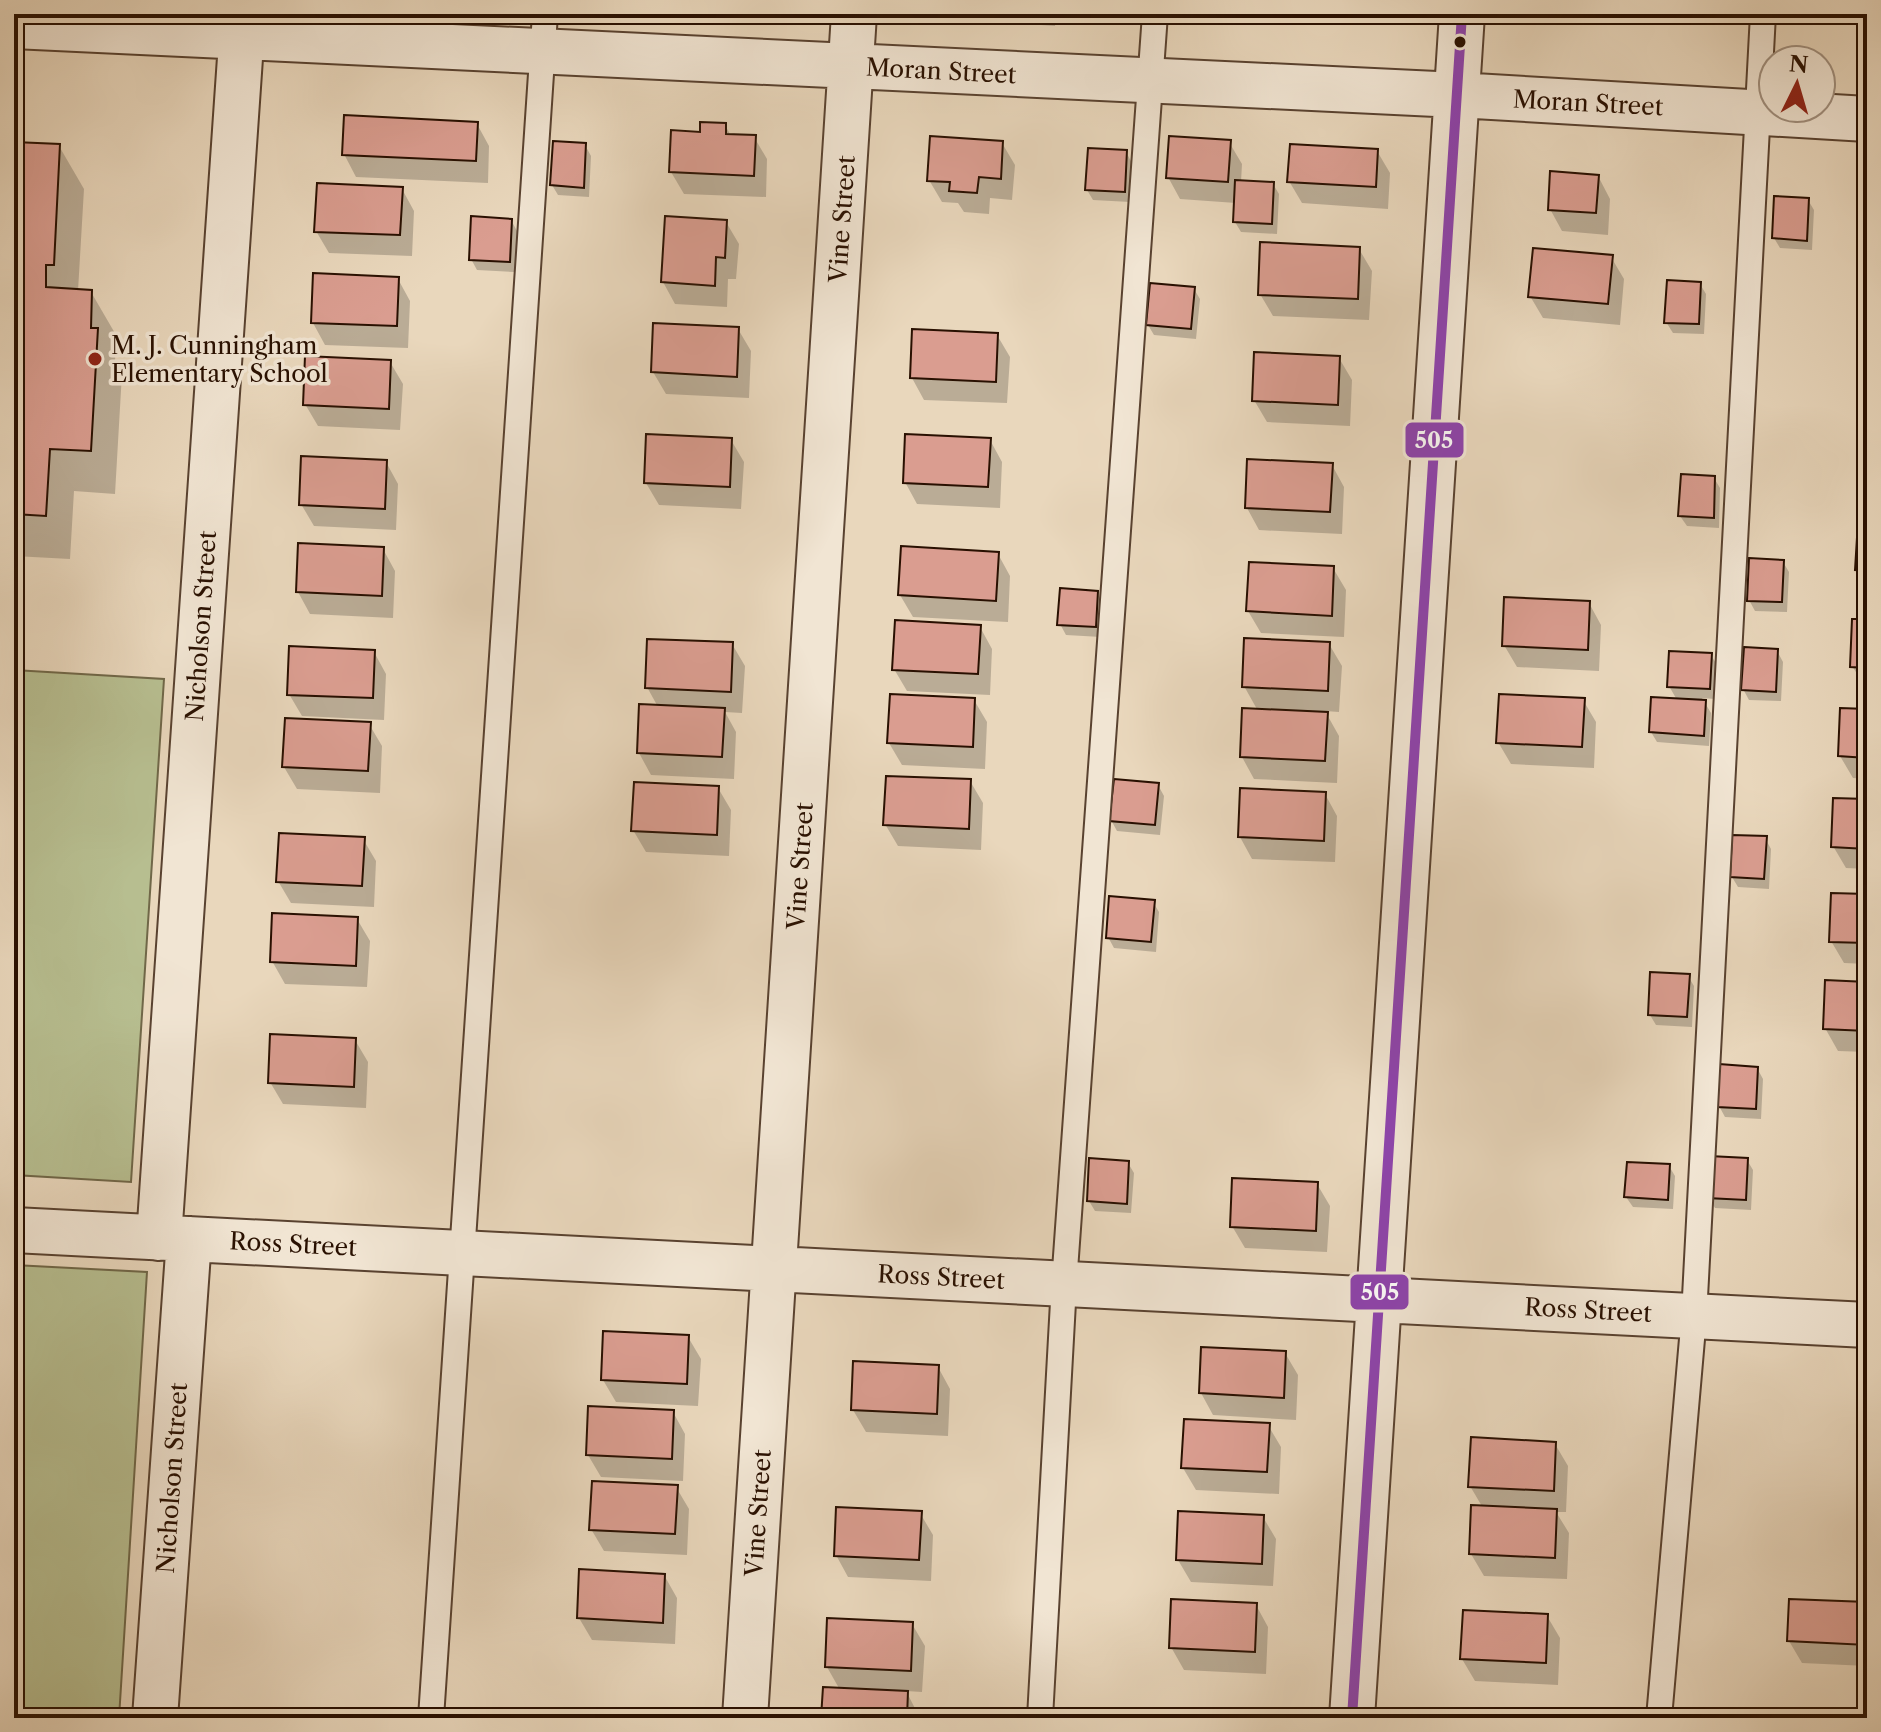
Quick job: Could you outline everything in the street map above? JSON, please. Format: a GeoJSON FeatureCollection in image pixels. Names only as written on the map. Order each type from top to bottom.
{"type":"FeatureCollection","features":[{"type":"Feature","properties":{"kind":"street","name":"Vine Street"},"geometry":{"type":"LineString","coordinates":[[745,1718],[854,14]]}},
{"type":"Feature","properties":{"kind":"street"},"geometry":{"type":"LineString","coordinates":[[1352,1718],[1462,14]]}},
{"type":"Feature","properties":{"kind":"street","name":"Moran Street"},"geometry":{"type":"LineString","coordinates":[[14,26],[242,25],[544,33],[851,67],[1457,95],[1867,119]]}},
{"type":"Feature","properties":{"kind":"street","name":"Nicholson Street"},"geometry":{"type":"LineString","coordinates":[[155,1718],[174,1238],[242,25]]}},
{"type":"Feature","properties":{"kind":"street","name":"Ross Street"},"geometry":{"type":"LineString","coordinates":[[14,1230],[1867,1325]]}},
{"type":"Feature","properties":{"kind":"lane"},"geometry":{"type":"LineString","coordinates":[[1040,1718],[1064,1284],[1155,14]]}},
{"type":"Feature","properties":{"kind":"lane"},"geometry":{"type":"LineString","coordinates":[[1659,1718],[1694,1316],[1763,14]]}},
{"type":"Feature","properties":{"kind":"lane"},"geometry":{"type":"LineString","coordinates":[[431,1718],[465,1253],[480,960],[544,33]]}},
{"type":"Feature","properties":{"kind":"green space"},"geometry":{"type":"Polygon","coordinates":[[[14,670],[164,679],[131,1182],[14,1175],[14,670]]]}},
{"type":"Feature","properties":{"kind":"green space"},"geometry":{"type":"Polygon","coordinates":[[[14,1265],[147,1272],[119,1718],[14,1718],[14,1265]]]}},
{"type":"Feature","properties":{"kind":"building"},"geometry":{"type":"Polygon","coordinates":[[[344,115],[478,122],[476,161],[342,155],[344,115]]]}},
{"type":"Feature","properties":{"kind":"building"},"geometry":{"type":"Polygon","coordinates":[[[700,122],[726,123],[726,134],[756,135],[754,176],[669,172],[671,130],[700,132],[700,122]]]}},
{"type":"Feature","properties":{"kind":"building"},"geometry":{"type":"Polygon","coordinates":[[[930,136],[1003,141],[1001,179],[979,177],[977,193],[949,191],[950,182],[927,181],[930,136]]]}},
{"type":"Feature","properties":{"kind":"building"},"geometry":{"type":"Polygon","coordinates":[[[1169,136],[1231,140],[1228,182],[1166,178],[1169,136]]]}},
{"type":"Feature","properties":{"kind":"building"},"geometry":{"type":"Polygon","coordinates":[[[553,141],[586,143],[584,188],[550,185],[553,141]]]}},
{"type":"Feature","properties":{"kind":"building"},"geometry":{"type":"Polygon","coordinates":[[[14,142],[60,144],[54,265],[46,265],[46,287],[92,290],[91,328],[98,328],[91,451],[50,449],[46,516],[14,514],[14,142]]]}},
{"type":"Feature","properties":{"kind":"building"},"geometry":{"type":"Polygon","coordinates":[[[1290,144],[1378,149],[1376,187],[1287,182],[1290,144]]]}},
{"type":"Feature","properties":{"kind":"building"},"geometry":{"type":"Polygon","coordinates":[[[1088,148],[1127,150],[1125,192],[1085,190],[1088,148]]]}},
{"type":"Feature","properties":{"kind":"building"},"geometry":{"type":"Polygon","coordinates":[[[1550,171],[1599,175],[1596,213],[1548,210],[1550,171]]]}},
{"type":"Feature","properties":{"kind":"building"},"geometry":{"type":"Polygon","coordinates":[[[1235,180],[1274,182],[1272,224],[1233,222],[1235,180]]]}},
{"type":"Feature","properties":{"kind":"building"},"geometry":{"type":"Polygon","coordinates":[[[317,183],[403,187],[400,235],[314,232],[317,183]]]}},
{"type":"Feature","properties":{"kind":"building"},"geometry":{"type":"Polygon","coordinates":[[[1774,196],[1809,198],[1807,241],[1772,238],[1774,196]]]}},
{"type":"Feature","properties":{"kind":"building"},"geometry":{"type":"Polygon","coordinates":[[[471,216],[512,219],[510,262],[469,260],[471,216]]]}},
{"type":"Feature","properties":{"kind":"building"},"geometry":{"type":"Polygon","coordinates":[[[665,216],[727,220],[725,258],[716,257],[715,286],[661,282],[665,216]]]}},
{"type":"Feature","properties":{"kind":"building"},"geometry":{"type":"Polygon","coordinates":[[[1260,242],[1360,247],[1358,299],[1258,295],[1260,242]]]}},
{"type":"Feature","properties":{"kind":"building"},"geometry":{"type":"Polygon","coordinates":[[[1533,248],[1613,255],[1608,304],[1528,297],[1533,248]]]}},
{"type":"Feature","properties":{"kind":"building"},"geometry":{"type":"Polygon","coordinates":[[[1865,256],[1867,305],[1862,305],[1865,256]]]}},
{"type":"Feature","properties":{"kind":"building"},"geometry":{"type":"Polygon","coordinates":[[[313,273],[399,277],[397,326],[311,323],[313,273]]]}},
{"type":"Feature","properties":{"kind":"building"},"geometry":{"type":"Polygon","coordinates":[[[1667,280],[1701,282],[1699,324],[1664,323],[1667,280]]]}},
{"type":"Feature","properties":{"kind":"building"},"geometry":{"type":"Polygon","coordinates":[[[1150,283],[1195,287],[1191,329],[1146,325],[1150,283]]]}},
{"type":"Feature","properties":{"kind":"building"},"geometry":{"type":"Polygon","coordinates":[[[653,323],[739,327],[737,377],[651,372],[653,323]]]}},
{"type":"Feature","properties":{"kind":"building"},"geometry":{"type":"Polygon","coordinates":[[[912,329],[998,333],[996,382],[910,378],[912,329]]]}},
{"type":"Feature","properties":{"kind":"building"},"geometry":{"type":"Polygon","coordinates":[[[1862,334],[1867,334],[1867,383],[1859,383],[1862,334]]]}},
{"type":"Feature","properties":{"kind":"building"},"geometry":{"type":"Polygon","coordinates":[[[1254,352],[1340,356],[1338,405],[1252,401],[1254,352]]]}},
{"type":"Feature","properties":{"kind":"building"},"geometry":{"type":"Polygon","coordinates":[[[305,356],[391,360],[389,409],[303,405],[305,356]]]}},
{"type":"Feature","properties":{"kind":"building"},"geometry":{"type":"Polygon","coordinates":[[[1862,428],[1867,429],[1867,478],[1860,477],[1862,428]]]}},
{"type":"Feature","properties":{"kind":"building"},"geometry":{"type":"Polygon","coordinates":[[[646,434],[732,438],[730,487],[644,483],[646,434]]]}},
{"type":"Feature","properties":{"kind":"building"},"geometry":{"type":"Polygon","coordinates":[[[905,434],[991,438],[988,487],[903,483],[905,434]]]}},
{"type":"Feature","properties":{"kind":"building"},"geometry":{"type":"Polygon","coordinates":[[[301,456],[387,460],[385,509],[299,505],[301,456]]]}},
{"type":"Feature","properties":{"kind":"building"},"geometry":{"type":"Polygon","coordinates":[[[1247,459],[1333,463],[1330,512],[1245,508],[1247,459]]]}},
{"type":"Feature","properties":{"kind":"building"},"geometry":{"type":"Polygon","coordinates":[[[1681,474],[1715,476],[1714,518],[1678,516],[1681,474]]]}},
{"type":"Feature","properties":{"kind":"building"},"geometry":{"type":"Polygon","coordinates":[[[1858,521],[1867,522],[1867,571],[1855,570],[1858,521]]]}},
{"type":"Feature","properties":{"kind":"building"},"geometry":{"type":"Polygon","coordinates":[[[298,543],[384,547],[382,596],[296,592],[298,543]]]}},
{"type":"Feature","properties":{"kind":"building"},"geometry":{"type":"Polygon","coordinates":[[[901,546],[999,552],[996,601],[898,595],[901,546]]]}},
{"type":"Feature","properties":{"kind":"building"},"geometry":{"type":"Polygon","coordinates":[[[1749,558],[1784,560],[1782,602],[1747,601],[1749,558]]]}},
{"type":"Feature","properties":{"kind":"building"},"geometry":{"type":"Polygon","coordinates":[[[1249,562],[1334,566],[1332,616],[1246,611],[1249,562]]]}},
{"type":"Feature","properties":{"kind":"building"},"geometry":{"type":"Polygon","coordinates":[[[1060,588],[1098,591],[1096,627],[1057,625],[1060,588]]]}},
{"type":"Feature","properties":{"kind":"building"},"geometry":{"type":"Polygon","coordinates":[[[1504,597],[1590,601],[1588,650],[1502,646],[1504,597]]]}},
{"type":"Feature","properties":{"kind":"building"},"geometry":{"type":"Polygon","coordinates":[[[1852,619],[1867,619],[1867,668],[1850,667],[1852,619]]]}},
{"type":"Feature","properties":{"kind":"building"},"geometry":{"type":"Polygon","coordinates":[[[895,620],[981,625],[978,674],[892,670],[895,620]]]}},
{"type":"Feature","properties":{"kind":"building"},"geometry":{"type":"Polygon","coordinates":[[[1244,638],[1330,642],[1328,691],[1242,687],[1244,638]]]}},
{"type":"Feature","properties":{"kind":"building"},"geometry":{"type":"Polygon","coordinates":[[[647,639],[733,642],[731,692],[645,688],[647,639]]]}},
{"type":"Feature","properties":{"kind":"building"},"geometry":{"type":"Polygon","coordinates":[[[289,646],[375,650],[373,698],[287,695],[289,646]]]}},
{"type":"Feature","properties":{"kind":"building"},"geometry":{"type":"Polygon","coordinates":[[[1744,647],[1778,649],[1776,692],[1741,690],[1744,647]]]}},
{"type":"Feature","properties":{"kind":"building"},"geometry":{"type":"Polygon","coordinates":[[[1669,651],[1712,653],[1710,689],[1667,687],[1669,651]]]}},
{"type":"Feature","properties":{"kind":"building"},"geometry":{"type":"Polygon","coordinates":[[[890,694],[975,698],[973,747],[887,743],[890,694]]]}},
{"type":"Feature","properties":{"kind":"building"},"geometry":{"type":"Polygon","coordinates":[[[1499,694],[1585,698],[1582,747],[1496,743],[1499,694]]]}},
{"type":"Feature","properties":{"kind":"building"},"geometry":{"type":"Polygon","coordinates":[[[1651,697],[1706,700],[1704,736],[1649,732],[1651,697]]]}},
{"type":"Feature","properties":{"kind":"building"},"geometry":{"type":"Polygon","coordinates":[[[639,704],[725,708],[722,757],[637,753],[639,704]]]}},
{"type":"Feature","properties":{"kind":"building"},"geometry":{"type":"Polygon","coordinates":[[[1242,708],[1328,712],[1325,761],[1240,757],[1242,708]]]}},
{"type":"Feature","properties":{"kind":"building"},"geometry":{"type":"Polygon","coordinates":[[[1840,708],[1867,709],[1867,758],[1838,756],[1840,708]]]}},
{"type":"Feature","properties":{"kind":"building"},"geometry":{"type":"Polygon","coordinates":[[[285,718],[371,722],[368,771],[282,767],[285,718]]]}},
{"type":"Feature","properties":{"kind":"building"},"geometry":{"type":"Polygon","coordinates":[[[886,776],[971,779],[969,829],[883,825],[886,776]]]}},
{"type":"Feature","properties":{"kind":"building"},"geometry":{"type":"Polygon","coordinates":[[[1114,779],[1159,783],[1155,825],[1109,821],[1114,779]]]}},
{"type":"Feature","properties":{"kind":"building"},"geometry":{"type":"Polygon","coordinates":[[[634,782],[719,786],[717,835],[631,831],[634,782]]]}},
{"type":"Feature","properties":{"kind":"building"},"geometry":{"type":"Polygon","coordinates":[[[1240,788],[1326,792],[1324,841],[1238,837],[1240,788]]]}},
{"type":"Feature","properties":{"kind":"building"},"geometry":{"type":"Polygon","coordinates":[[[1833,798],[1867,799],[1867,849],[1831,847],[1833,798]]]}},
{"type":"Feature","properties":{"kind":"building"},"geometry":{"type":"Polygon","coordinates":[[[279,833],[365,837],[362,886],[276,882],[279,833]]]}},
{"type":"Feature","properties":{"kind":"building"},"geometry":{"type":"Polygon","coordinates":[[[1732,835],[1767,836],[1764,879],[1730,877],[1732,835]]]}},
{"type":"Feature","properties":{"kind":"building"},"geometry":{"type":"Polygon","coordinates":[[[1831,893],[1867,894],[1867,943],[1829,942],[1831,893]]]}},
{"type":"Feature","properties":{"kind":"building"},"geometry":{"type":"Polygon","coordinates":[[[1109,896],[1155,900],[1151,942],[1106,938],[1109,896]]]}},
{"type":"Feature","properties":{"kind":"building"},"geometry":{"type":"Polygon","coordinates":[[[272,913],[358,917],[356,966],[270,962],[272,913]]]}},
{"type":"Feature","properties":{"kind":"building"},"geometry":{"type":"Polygon","coordinates":[[[1650,972],[1690,974],[1687,1017],[1648,1015],[1650,972]]]}},
{"type":"Feature","properties":{"kind":"building"},"geometry":{"type":"Polygon","coordinates":[[[1825,980],[1867,982],[1867,1031],[1823,1029],[1825,980]]]}},
{"type":"Feature","properties":{"kind":"building"},"geometry":{"type":"Polygon","coordinates":[[[270,1034],[356,1038],[354,1087],[268,1083],[270,1034]]]}},
{"type":"Feature","properties":{"kind":"building"},"geometry":{"type":"Polygon","coordinates":[[[1719,1064],[1758,1067],[1756,1109],[1717,1107],[1719,1064]]]}},
{"type":"Feature","properties":{"kind":"building"},"geometry":{"type":"Polygon","coordinates":[[[1709,1156],[1748,1158],[1746,1200],[1707,1198],[1709,1156]]]}},
{"type":"Feature","properties":{"kind":"building"},"geometry":{"type":"Polygon","coordinates":[[[1089,1158],[1129,1161],[1127,1204],[1087,1201],[1089,1158]]]}},
{"type":"Feature","properties":{"kind":"building"},"geometry":{"type":"Polygon","coordinates":[[[1627,1162],[1670,1164],[1668,1200],[1624,1197],[1627,1162]]]}},
{"type":"Feature","properties":{"kind":"building"},"geometry":{"type":"Polygon","coordinates":[[[1232,1178],[1318,1182],[1316,1231],[1230,1227],[1232,1178]]]}},
{"type":"Feature","properties":{"kind":"building"},"geometry":{"type":"Polygon","coordinates":[[[603,1331],[689,1335],[687,1384],[601,1380],[603,1331]]]}},
{"type":"Feature","properties":{"kind":"building"},"geometry":{"type":"Polygon","coordinates":[[[1201,1347],[1286,1351],[1284,1398],[1199,1393],[1201,1347]]]}},
{"type":"Feature","properties":{"kind":"building"},"geometry":{"type":"Polygon","coordinates":[[[853,1361],[939,1365],[937,1414],[851,1410],[853,1361]]]}},
{"type":"Feature","properties":{"kind":"building"},"geometry":{"type":"Polygon","coordinates":[[[588,1406],[674,1410],[672,1459],[586,1455],[588,1406]]]}},
{"type":"Feature","properties":{"kind":"building"},"geometry":{"type":"Polygon","coordinates":[[[1184,1419],[1270,1423],[1267,1472],[1181,1468],[1184,1419]]]}},
{"type":"Feature","properties":{"kind":"building"},"geometry":{"type":"Polygon","coordinates":[[[1471,1437],[1556,1442],[1554,1491],[1468,1487],[1471,1437]]]}},
{"type":"Feature","properties":{"kind":"building"},"geometry":{"type":"Polygon","coordinates":[[[592,1481],[678,1485],[675,1534],[589,1530],[592,1481]]]}},
{"type":"Feature","properties":{"kind":"building"},"geometry":{"type":"Polygon","coordinates":[[[1471,1505],[1557,1509],[1555,1558],[1469,1554],[1471,1505]]]}},
{"type":"Feature","properties":{"kind":"building"},"geometry":{"type":"Polygon","coordinates":[[[836,1507],[922,1511],[919,1560],[834,1556],[836,1507]]]}},
{"type":"Feature","properties":{"kind":"building"},"geometry":{"type":"Polygon","coordinates":[[[1178,1511],[1264,1515],[1262,1564],[1176,1560],[1178,1511]]]}},
{"type":"Feature","properties":{"kind":"building"},"geometry":{"type":"Polygon","coordinates":[[[579,1569],[665,1574],[663,1623],[577,1618],[579,1569]]]}},
{"type":"Feature","properties":{"kind":"building"},"geometry":{"type":"Polygon","coordinates":[[[1171,1599],[1257,1603],[1255,1652],[1169,1648],[1171,1599]]]}},
{"type":"Feature","properties":{"kind":"building"},"geometry":{"type":"Polygon","coordinates":[[[1789,1599],[1867,1602],[1867,1645],[1787,1641],[1789,1599]]]}},
{"type":"Feature","properties":{"kind":"building"},"geometry":{"type":"Polygon","coordinates":[[[1463,1610],[1548,1614],[1546,1663],[1460,1659],[1463,1610]]]}},
{"type":"Feature","properties":{"kind":"building"},"geometry":{"type":"Polygon","coordinates":[[[827,1618],[913,1622],[911,1671],[825,1667],[827,1618]]]}},
{"type":"Feature","properties":{"kind":"building"},"geometry":{"type":"Polygon","coordinates":[[[823,1687],[908,1691],[907,1718],[821,1718],[823,1687]]]}},
{"type":"Feature","properties":{"kind":"transit line","name":"505"},"geometry":{"type":"LineString","coordinates":[[1352,1718],[1462,14]]}},
{"type":"Feature","properties":{"kind":"place","name":"M. J. Cunningham Elementary School"},"geometry":{"type":"Point","coordinates":[95,359]}}]}
